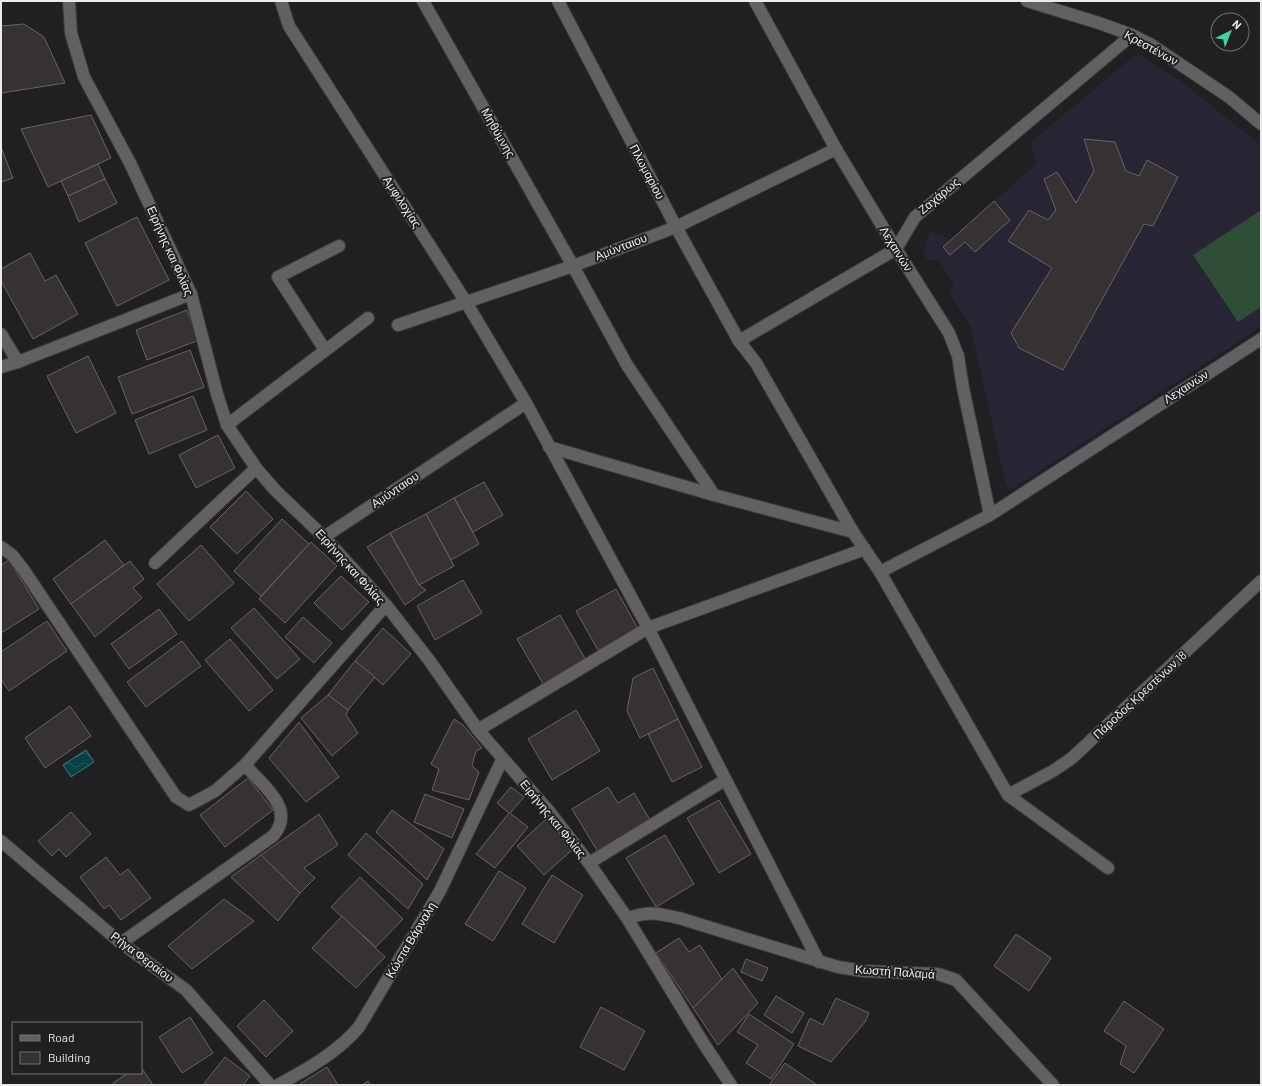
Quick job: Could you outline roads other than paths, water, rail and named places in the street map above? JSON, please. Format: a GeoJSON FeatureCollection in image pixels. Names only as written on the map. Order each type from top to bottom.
{"type":"FeatureCollection","features":[{"type":"Feature","properties":{"kind":"street","name":"Ειρήνης και Φιλίας"},"geometry":{"type":"LineString","coordinates":[[69,1],[71,33],[84,78],[130,163],[191,294],[217,394],[227,425],[256,468],[275,490],[324,537],[386,605],[429,660],[478,730],[502,760],[548,810],[589,863],[627,918],[702,1041],[731,1085]]}},
{"type":"Feature","properties":{"kind":"street","name":"Αμφιλοχίας"},"geometry":{"type":"LineString","coordinates":[[281,1],[289,26],[466,302],[526,403],[648,628],[819,962]]}},
{"type":"Feature","properties":{"kind":"street","name":"Μηθύμνης"},"geometry":{"type":"LineString","coordinates":[[423,1],[574,266],[627,366],[714,495]]}},
{"type":"Feature","properties":{"kind":"street","name":"Πλωμαρίου"},"geometry":{"type":"LineString","coordinates":[[558,1],[676,227],[739,341],[756,363],[853,532],[880,572],[1008,795]]}},
{"type":"Feature","properties":{"kind":"street","name":"Λεχαινών"},"geometry":{"type":"LineString","coordinates":[[754,1],[836,149],[896,249],[949,333],[958,356],[963,388],[990,515]]}},
{"type":"Feature","properties":{"kind":"street","name":"Κρεστένων"},"geometry":{"type":"LineString","coordinates":[[1027,1],[1099,23],[1132,35],[1198,75],[1229,97],[1261,124]]}},
{"type":"Feature","properties":{"kind":"street","name":"Ζαχάρως"},"geometry":{"type":"LineString","coordinates":[[739,341],[896,249],[915,217],[1132,35]]}},
{"type":"Feature","properties":{"kind":"street","name":"Αμύνταιου"},"geometry":{"type":"LineString","coordinates":[[398,326],[574,266],[676,227],[836,149]]}},
{"type":"Feature","properties":{"kind":"street"},"geometry":{"type":"LineString","coordinates":[[325,350],[278,278],[339,246]]}},
{"type":"Feature","properties":{"kind":"street"},"geometry":{"type":"LineString","coordinates":[[1,366],[18,362],[191,294]]}},
{"type":"Feature","properties":{"kind":"street"},"geometry":{"type":"LineString","coordinates":[[227,425],[368,318]]}},
{"type":"Feature","properties":{"kind":"street"},"geometry":{"type":"LineString","coordinates":[[1,334],[18,362]]}},
{"type":"Feature","properties":{"kind":"street","name":"Λεχαινών"},"geometry":{"type":"LineString","coordinates":[[880,572],[990,515],[1261,339]]}},
{"type":"Feature","properties":{"kind":"street","name":"Αμύνταιου"},"geometry":{"type":"LineString","coordinates":[[324,537],[526,403]]}},
{"type":"Feature","properties":{"kind":"street"},"geometry":{"type":"LineString","coordinates":[[549,447],[714,495],[853,532]]}},
{"type":"Feature","properties":{"kind":"street"},"geometry":{"type":"LineString","coordinates":[[155,563],[256,468]]}},
{"type":"Feature","properties":{"kind":"street"},"geometry":{"type":"LineString","coordinates":[[1,547],[12,555],[23,569],[176,798],[189,805],[215,791],[245,764],[386,605]]}},
{"type":"Feature","properties":{"kind":"street"},"geometry":{"type":"LineString","coordinates":[[478,730],[648,628],[865,549]]}},
{"type":"Feature","properties":{"kind":"street","name":"Πάροδος Κρεστένων 18"},"geometry":{"type":"LineString","coordinates":[[1008,795],[1053,771],[1072,758],[1261,581]]}},
{"type":"Feature","properties":{"kind":"street","name":"Κώστα Βάρναλη"},"geometry":{"type":"LineString","coordinates":[[278,1085],[337,1050],[359,1027],[440,891],[502,760]]}},
{"type":"Feature","properties":{"kind":"street"},"geometry":{"type":"LineString","coordinates":[[122,943],[273,836],[279,829],[282,820],[282,810],[245,764]]}},
{"type":"Feature","properties":{"kind":"street"},"geometry":{"type":"LineString","coordinates":[[589,863],[725,780]]}},
{"type":"Feature","properties":{"kind":"street"},"geometry":{"type":"LineString","coordinates":[[1008,795],[1108,868]]}},
{"type":"Feature","properties":{"kind":"street","name":"Ρήγα Φεραίου"},"geometry":{"type":"LineString","coordinates":[[1,841],[122,943],[186,990],[270,1085]]}},
{"type":"Feature","properties":{"kind":"street","name":"Κωστή Παλαμά"},"geometry":{"type":"LineString","coordinates":[[627,918],[648,912],[679,918],[819,962],[863,971],[938,974],[956,980],[1053,1085]]}},
{"type":"Feature","properties":{"kind":"water"},"geometry":{"type":"Polygon","coordinates":[[[86,750],[94,762],[71,777],[63,765],[86,750]]]}}]}
